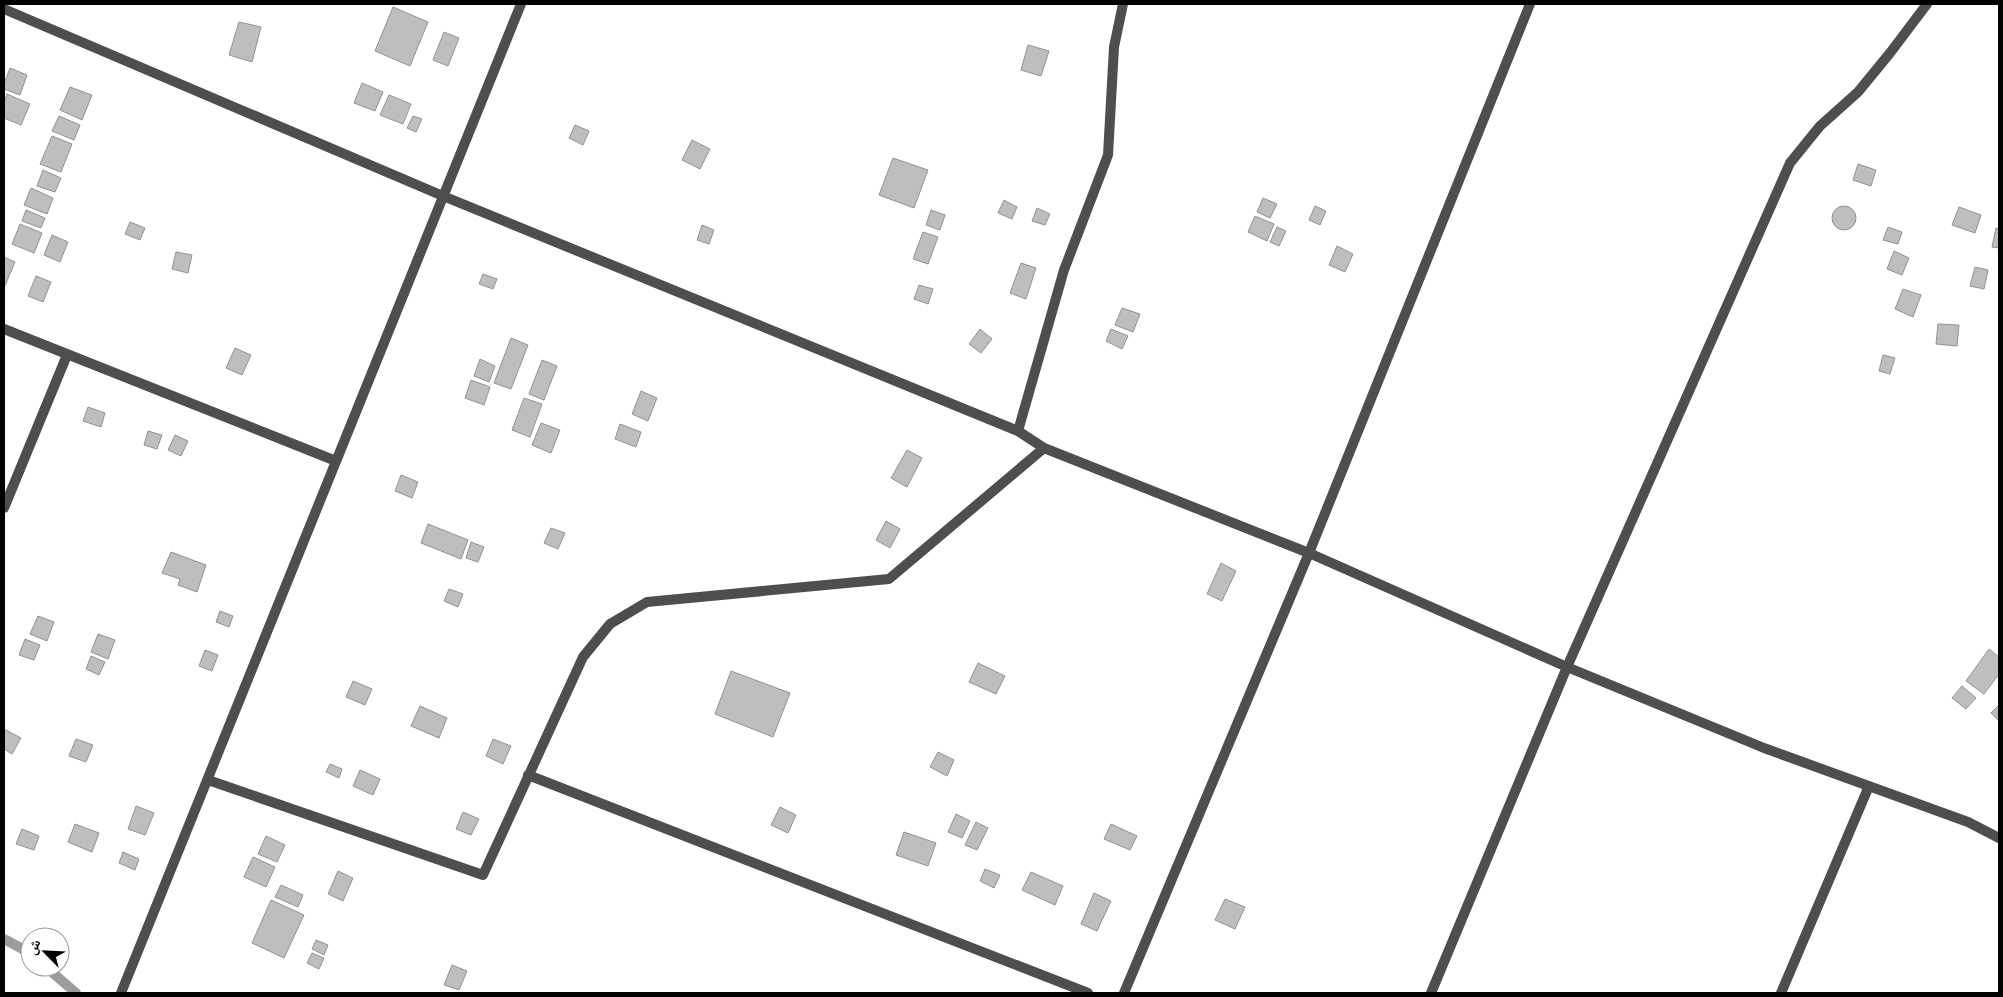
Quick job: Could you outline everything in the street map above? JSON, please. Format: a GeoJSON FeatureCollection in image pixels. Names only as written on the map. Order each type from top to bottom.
{"type":"FeatureCollection","features":[{"type":"Feature","properties":{"kind":"street"},"geometry":{"type":"LineString","coordinates":[[121,993],[521,4]]}},
{"type":"Feature","properties":{"kind":"street"},"geometry":{"type":"LineString","coordinates":[[1018,431],[1064,270],[1108,155],[1114,48],[1123,4]]}},
{"type":"Feature","properties":{"kind":"street"},"geometry":{"type":"LineString","coordinates":[[1124,993],[1309,554],[1530,4]]}},
{"type":"Feature","properties":{"kind":"street"},"geometry":{"type":"LineString","coordinates":[[1431,993],[1567,667],[1790,163],[1820,126],[1858,92],[1927,4]]}},
{"type":"Feature","properties":{"kind":"street"},"geometry":{"type":"LineString","coordinates":[[4,9],[443,196],[1018,431],[1044,448],[1309,554],[1567,667],[1764,748],[1968,822],[1999,838]]}},
{"type":"Feature","properties":{"kind":"street"},"geometry":{"type":"LineString","coordinates":[[4,330],[336,461]]}},
{"type":"Feature","properties":{"kind":"street"},"geometry":{"type":"LineString","coordinates":[[4,508],[67,355]]}},
{"type":"Feature","properties":{"kind":"street"},"geometry":{"type":"LineString","coordinates":[[208,780],[483,875],[582,657],[610,624],[647,602],[889,579],[1044,448]]}},
{"type":"Feature","properties":{"kind":"street"},"geometry":{"type":"LineString","coordinates":[[528,775],[1088,993]]}},
{"type":"Feature","properties":{"kind":"street"},"geometry":{"type":"LineString","coordinates":[[1781,993],[1869,786]]}},
{"type":"Feature","properties":{"kind":"building"},"geometry":{"type":"Polygon","coordinates":[[[393,7],[428,22],[410,66],[375,51],[393,7]]]}},
{"type":"Feature","properties":{"kind":"building"},"geometry":{"type":"Polygon","coordinates":[[[239,22],[261,27],[252,62],[229,55],[239,22]]]}},
{"type":"Feature","properties":{"kind":"building"},"geometry":{"type":"Polygon","coordinates":[[[444,32],[459,38],[448,66],[433,60],[444,32]]]}},
{"type":"Feature","properties":{"kind":"building"},"geometry":{"type":"Polygon","coordinates":[[[1028,45],[1049,51],[1041,76],[1021,70],[1028,45]]]}},
{"type":"Feature","properties":{"kind":"building"},"geometry":{"type":"Polygon","coordinates":[[[10,68],[27,75],[20,95],[4,89],[10,68]]]}},
{"type":"Feature","properties":{"kind":"building"},"geometry":{"type":"Polygon","coordinates":[[[362,83],[383,92],[375,111],[354,103],[362,83]]]}},
{"type":"Feature","properties":{"kind":"building"},"geometry":{"type":"Polygon","coordinates":[[[70,87],[92,95],[82,120],[60,110],[70,87]]]}},
{"type":"Feature","properties":{"kind":"building"},"geometry":{"type":"Polygon","coordinates":[[[7,94],[30,104],[21,125],[4,118],[4,103],[7,94]]]}},
{"type":"Feature","properties":{"kind":"building"},"geometry":{"type":"Polygon","coordinates":[[[389,95],[411,104],[403,124],[380,115],[389,95]]]}},
{"type":"Feature","properties":{"kind":"building"},"geometry":{"type":"Polygon","coordinates":[[[59,116],[80,125],[74,140],[52,131],[59,116]]]}},
{"type":"Feature","properties":{"kind":"building"},"geometry":{"type":"Polygon","coordinates":[[[413,116],[422,119],[416,132],[407,128],[413,116]]]}},
{"type":"Feature","properties":{"kind":"building"},"geometry":{"type":"Polygon","coordinates":[[[575,125],[589,131],[583,145],[569,138],[575,125]]]}},
{"type":"Feature","properties":{"kind":"building"},"geometry":{"type":"Polygon","coordinates":[[[52,136],[72,144],[61,172],[40,164],[52,136]]]}},
{"type":"Feature","properties":{"kind":"building"},"geometry":{"type":"Polygon","coordinates":[[[692,140],[710,149],[700,169],[682,160],[692,140]]]}},
{"type":"Feature","properties":{"kind":"building"},"geometry":{"type":"Polygon","coordinates":[[[893,158],[928,170],[914,208],[879,195],[893,158]]]}},
{"type":"Feature","properties":{"kind":"building"},"geometry":{"type":"Polygon","coordinates":[[[1858,164],[1876,170],[1871,186],[1853,180],[1858,164]]]}},
{"type":"Feature","properties":{"kind":"building"},"geometry":{"type":"Polygon","coordinates":[[[43,170],[61,178],[55,192],[37,186],[43,170]]]}},
{"type":"Feature","properties":{"kind":"building"},"geometry":{"type":"Polygon","coordinates":[[[31,188],[53,198],[47,214],[24,205],[31,188]]]}},
{"type":"Feature","properties":{"kind":"building"},"geometry":{"type":"Polygon","coordinates":[[[1263,198],[1277,204],[1270,218],[1257,212],[1263,198]]]}},
{"type":"Feature","properties":{"kind":"building"},"geometry":{"type":"Polygon","coordinates":[[[1004,200],[1017,207],[1012,219],[998,213],[1004,200]]]}},
{"type":"Feature","properties":{"kind":"building"},"geometry":{"type":"Polygon","coordinates":[[[1315,206],[1326,211],[1320,225],[1309,220],[1315,206]]]}},
{"type":"Feature","properties":{"kind":"building"},"geometry":{"type":"Polygon","coordinates":[[[1844,206],[1849,207],[1855,213],[1855,223],[1849,229],[1844,230],[1839,229],[1833,223],[1832,218],[1833,213],[1839,207],[1844,206]]]}},
{"type":"Feature","properties":{"kind":"building"},"geometry":{"type":"Polygon","coordinates":[[[1959,207],[1981,215],[1975,233],[1952,225],[1959,207]]]}},
{"type":"Feature","properties":{"kind":"building"},"geometry":{"type":"Polygon","coordinates":[[[1037,208],[1050,214],[1045,225],[1032,221],[1037,208]]]}},
{"type":"Feature","properties":{"kind":"building"},"geometry":{"type":"Polygon","coordinates":[[[26,210],[45,218],[41,228],[22,221],[26,210]]]}},
{"type":"Feature","properties":{"kind":"building"},"geometry":{"type":"Polygon","coordinates":[[[931,210],[945,215],[940,230],[926,225],[931,210]]]}},
{"type":"Feature","properties":{"kind":"building"},"geometry":{"type":"Polygon","coordinates":[[[1255,216],[1274,224],[1267,241],[1248,232],[1255,216]]]}},
{"type":"Feature","properties":{"kind":"building"},"geometry":{"type":"Polygon","coordinates":[[[130,222],[145,228],[140,240],[125,234],[130,222]]]}},
{"type":"Feature","properties":{"kind":"building"},"geometry":{"type":"Polygon","coordinates":[[[20,224],[42,233],[34,253],[12,244],[20,224]]]}},
{"type":"Feature","properties":{"kind":"building"},"geometry":{"type":"Polygon","coordinates":[[[702,225],[714,230],[709,244],[697,240],[702,225]]]}},
{"type":"Feature","properties":{"kind":"building"},"geometry":{"type":"Polygon","coordinates":[[[1277,227],[1286,231],[1279,246],[1270,242],[1277,227]]]}},
{"type":"Feature","properties":{"kind":"building"},"geometry":{"type":"Polygon","coordinates":[[[1888,227],[1902,232],[1898,244],[1883,240],[1888,227]]]}},
{"type":"Feature","properties":{"kind":"building"},"geometry":{"type":"Polygon","coordinates":[[[1996,228],[1999,229],[1999,248],[1992,247],[1996,228]]]}},
{"type":"Feature","properties":{"kind":"building"},"geometry":{"type":"Polygon","coordinates":[[[923,232],[938,237],[928,264],[913,259],[923,232]]]}},
{"type":"Feature","properties":{"kind":"building"},"geometry":{"type":"Polygon","coordinates":[[[52,235],[68,242],[60,262],[44,255],[52,235]]]}},
{"type":"Feature","properties":{"kind":"building"},"geometry":{"type":"Polygon","coordinates":[[[1337,246],[1353,254],[1345,272],[1329,265],[1337,246]]]}},
{"type":"Feature","properties":{"kind":"building"},"geometry":{"type":"Polygon","coordinates":[[[1894,251],[1909,258],[1902,275],[1887,269],[1894,251]]]}},
{"type":"Feature","properties":{"kind":"building"},"geometry":{"type":"Polygon","coordinates":[[[176,252],[192,255],[188,273],[172,269],[176,252]]]}},
{"type":"Feature","properties":{"kind":"building"},"geometry":{"type":"Polygon","coordinates":[[[4,257],[15,262],[4,288],[4,257]]]}},
{"type":"Feature","properties":{"kind":"building"},"geometry":{"type":"Polygon","coordinates":[[[1021,263],[1036,268],[1026,299],[1010,293],[1021,263]]]}},
{"type":"Feature","properties":{"kind":"building"},"geometry":{"type":"Polygon","coordinates":[[[1975,267],[1988,270],[1984,289],[1970,286],[1975,267]]]}},
{"type":"Feature","properties":{"kind":"building"},"geometry":{"type":"Polygon","coordinates":[[[483,274],[497,279],[493,289],[479,284],[483,274]]]}},
{"type":"Feature","properties":{"kind":"building"},"geometry":{"type":"Polygon","coordinates":[[[36,276],[51,282],[43,302],[28,296],[36,276]]]}},
{"type":"Feature","properties":{"kind":"building"},"geometry":{"type":"Polygon","coordinates":[[[919,285],[933,289],[928,304],[914,299],[919,285]]]}},
{"type":"Feature","properties":{"kind":"building"},"geometry":{"type":"Polygon","coordinates":[[[1903,289],[1921,295],[1913,317],[1895,309],[1903,289]]]}},
{"type":"Feature","properties":{"kind":"building"},"geometry":{"type":"Polygon","coordinates":[[[1122,308],[1140,314],[1133,332],[1115,325],[1122,308]]]}},
{"type":"Feature","properties":{"kind":"building"},"geometry":{"type":"Polygon","coordinates":[[[1938,324],[1959,325],[1957,346],[1936,344],[1938,324]]]}},
{"type":"Feature","properties":{"kind":"building"},"geometry":{"type":"Polygon","coordinates":[[[980,329],[992,339],[981,353],[969,344],[980,329]]]}},
{"type":"Feature","properties":{"kind":"building"},"geometry":{"type":"Polygon","coordinates":[[[1111,329],[1128,336],[1122,349],[1106,341],[1111,329]]]}},
{"type":"Feature","properties":{"kind":"building"},"geometry":{"type":"Polygon","coordinates":[[[511,338],[528,345],[511,389],[494,383],[511,338]]]}},
{"type":"Feature","properties":{"kind":"building"},"geometry":{"type":"Polygon","coordinates":[[[235,348],[251,355],[242,375],[226,368],[235,348]]]}},
{"type":"Feature","properties":{"kind":"building"},"geometry":{"type":"Polygon","coordinates":[[[1883,355],[1895,358],[1890,374],[1879,371],[1883,355]]]}},
{"type":"Feature","properties":{"kind":"building"},"geometry":{"type":"Polygon","coordinates":[[[480,359],[495,366],[489,382],[474,376],[480,359]]]}},
{"type":"Feature","properties":{"kind":"building"},"geometry":{"type":"Polygon","coordinates":[[[542,360],[557,366],[544,400],[529,394],[542,360]]]}},
{"type":"Feature","properties":{"kind":"building"},"geometry":{"type":"Polygon","coordinates":[[[471,380],[490,387],[484,405],[465,398],[471,380]]]}},
{"type":"Feature","properties":{"kind":"building"},"geometry":{"type":"Polygon","coordinates":[[[641,391],[657,398],[648,421],[632,414],[641,391]]]}},
{"type":"Feature","properties":{"kind":"building"},"geometry":{"type":"Polygon","coordinates":[[[524,398],[542,404],[530,437],[512,430],[524,398]]]}},
{"type":"Feature","properties":{"kind":"building"},"geometry":{"type":"Polygon","coordinates":[[[88,407],[105,413],[101,427],[83,421],[88,407]]]}},
{"type":"Feature","properties":{"kind":"building"},"geometry":{"type":"Polygon","coordinates":[[[541,423],[560,430],[551,453],[532,445],[541,423]]]}},
{"type":"Feature","properties":{"kind":"building"},"geometry":{"type":"Polygon","coordinates":[[[620,424],[641,432],[636,447],[615,439],[620,424]]]}},
{"type":"Feature","properties":{"kind":"building"},"geometry":{"type":"Polygon","coordinates":[[[148,431],[162,435],[157,449],[144,445],[148,431]]]}},
{"type":"Feature","properties":{"kind":"building"},"geometry":{"type":"Polygon","coordinates":[[[175,435],[188,441],[181,456],[168,450],[175,435]]]}},
{"type":"Feature","properties":{"kind":"building"},"geometry":{"type":"Polygon","coordinates":[[[907,450],[922,458],[907,487],[891,478],[907,450]]]}},
{"type":"Feature","properties":{"kind":"building"},"geometry":{"type":"Polygon","coordinates":[[[401,475],[418,482],[412,498],[395,491],[401,475]]]}},
{"type":"Feature","properties":{"kind":"building"},"geometry":{"type":"Polygon","coordinates":[[[886,521],[900,529],[890,548],[876,540],[886,521]]]}},
{"type":"Feature","properties":{"kind":"building"},"geometry":{"type":"Polygon","coordinates":[[[428,524],[468,540],[461,559],[421,543],[428,524]]]}},
{"type":"Feature","properties":{"kind":"building"},"geometry":{"type":"Polygon","coordinates":[[[551,528],[565,533],[558,549],[544,543],[551,528]]]}},
{"type":"Feature","properties":{"kind":"building"},"geometry":{"type":"Polygon","coordinates":[[[471,542],[484,547],[478,562],[466,558],[471,542]]]}},
{"type":"Feature","properties":{"kind":"building"},"geometry":{"type":"Polygon","coordinates":[[[171,552],[206,565],[197,592],[178,585],[180,579],[162,573],[171,552]]]}},
{"type":"Feature","properties":{"kind":"building"},"geometry":{"type":"Polygon","coordinates":[[[1221,563],[1236,571],[1222,601],[1207,594],[1221,563]]]}},
{"type":"Feature","properties":{"kind":"building"},"geometry":{"type":"Polygon","coordinates":[[[449,589],[463,594],[458,607],[444,601],[449,589]]]}},
{"type":"Feature","properties":{"kind":"building"},"geometry":{"type":"Polygon","coordinates":[[[220,611],[233,616],[229,627],[216,622],[220,611]]]}},
{"type":"Feature","properties":{"kind":"building"},"geometry":{"type":"Polygon","coordinates":[[[38,616],[54,622],[47,641],[30,634],[38,616]]]}},
{"type":"Feature","properties":{"kind":"building"},"geometry":{"type":"Polygon","coordinates":[[[98,634],[115,640],[108,659],[91,652],[98,634]]]}},
{"type":"Feature","properties":{"kind":"building"},"geometry":{"type":"Polygon","coordinates":[[[25,639],[40,645],[34,660],[19,655],[25,639]]]}},
{"type":"Feature","properties":{"kind":"building"},"geometry":{"type":"Polygon","coordinates":[[[1989,649],[1999,657],[1999,674],[1984,694],[1966,681],[1989,649]]]}},
{"type":"Feature","properties":{"kind":"building"},"geometry":{"type":"Polygon","coordinates":[[[205,650],[218,655],[212,671],[199,666],[205,650]]]}},
{"type":"Feature","properties":{"kind":"building"},"geometry":{"type":"Polygon","coordinates":[[[91,656],[105,662],[99,675],[86,669],[91,656]]]}},
{"type":"Feature","properties":{"kind":"building"},"geometry":{"type":"Polygon","coordinates":[[[978,663],[1005,676],[996,694],[969,682],[978,663]]]}},
{"type":"Feature","properties":{"kind":"building"},"geometry":{"type":"Polygon","coordinates":[[[731,671],[790,693],[773,737],[715,714],[731,671]]]}},
{"type":"Feature","properties":{"kind":"building"},"geometry":{"type":"Polygon","coordinates":[[[353,681],[372,689],[365,705],[346,697],[353,681]]]}},
{"type":"Feature","properties":{"kind":"building"},"geometry":{"type":"Polygon","coordinates":[[[1962,686],[1976,698],[1966,709],[1952,698],[1962,686]]]}},
{"type":"Feature","properties":{"kind":"building"},"geometry":{"type":"Polygon","coordinates":[[[1999,705],[1999,721],[1991,713],[1999,705]]]}},
{"type":"Feature","properties":{"kind":"building"},"geometry":{"type":"Polygon","coordinates":[[[420,706],[447,718],[439,738],[411,726],[420,706]]]}},
{"type":"Feature","properties":{"kind":"building"},"geometry":{"type":"Polygon","coordinates":[[[4,729],[21,738],[12,754],[4,749],[4,729]]]}},
{"type":"Feature","properties":{"kind":"building"},"geometry":{"type":"Polygon","coordinates":[[[76,739],[93,745],[86,762],[69,756],[76,739]]]}},
{"type":"Feature","properties":{"kind":"building"},"geometry":{"type":"Polygon","coordinates":[[[493,739],[511,746],[503,764],[486,756],[493,739]]]}},
{"type":"Feature","properties":{"kind":"building"},"geometry":{"type":"Polygon","coordinates":[[[938,752],[954,760],[947,776],[930,767],[938,752]]]}},
{"type":"Feature","properties":{"kind":"building"},"geometry":{"type":"Polygon","coordinates":[[[330,764],[342,769],[339,778],[326,772],[330,764]]]}},
{"type":"Feature","properties":{"kind":"building"},"geometry":{"type":"Polygon","coordinates":[[[360,770],[380,779],[373,795],[353,786],[360,770]]]}},
{"type":"Feature","properties":{"kind":"building"},"geometry":{"type":"Polygon","coordinates":[[[136,806],[154,813],[145,835],[128,829],[136,806]]]}},
{"type":"Feature","properties":{"kind":"building"},"geometry":{"type":"Polygon","coordinates":[[[780,807],[796,815],[788,833],[771,825],[780,807]]]}},
{"type":"Feature","properties":{"kind":"building"},"geometry":{"type":"Polygon","coordinates":[[[463,812],[479,819],[471,835],[456,829],[463,812]]]}},
{"type":"Feature","properties":{"kind":"building"},"geometry":{"type":"Polygon","coordinates":[[[956,814],[970,821],[962,838],[948,832],[956,814]]]}},
{"type":"Feature","properties":{"kind":"building"},"geometry":{"type":"Polygon","coordinates":[[[976,822],[988,828],[977,850],[965,845],[976,822]]]}},
{"type":"Feature","properties":{"kind":"building"},"geometry":{"type":"Polygon","coordinates":[[[75,824],[99,833],[92,852],[68,842],[75,824]]]}},
{"type":"Feature","properties":{"kind":"building"},"geometry":{"type":"Polygon","coordinates":[[[1111,824],[1137,836],[1130,850],[1104,839],[1111,824]]]}},
{"type":"Feature","properties":{"kind":"building"},"geometry":{"type":"Polygon","coordinates":[[[22,829],[39,836],[34,850],[16,844],[22,829]]]}},
{"type":"Feature","properties":{"kind":"building"},"geometry":{"type":"Polygon","coordinates":[[[904,832],[936,843],[928,866],[896,855],[904,832]]]}},
{"type":"Feature","properties":{"kind":"building"},"geometry":{"type":"Polygon","coordinates":[[[266,836],[285,845],[277,862],[258,854],[266,836]]]}},
{"type":"Feature","properties":{"kind":"building"},"geometry":{"type":"Polygon","coordinates":[[[123,852],[139,859],[135,870],[119,863],[123,852]]]}},
{"type":"Feature","properties":{"kind":"building"},"geometry":{"type":"Polygon","coordinates":[[[253,857],[275,867],[266,887],[244,877],[253,857]]]}},
{"type":"Feature","properties":{"kind":"building"},"geometry":{"type":"Polygon","coordinates":[[[985,869],[1000,875],[994,888],[980,881],[985,869]]]}},
{"type":"Feature","properties":{"kind":"building"},"geometry":{"type":"Polygon","coordinates":[[[338,871],[353,878],[343,901],[328,894],[338,871]]]}},
{"type":"Feature","properties":{"kind":"building"},"geometry":{"type":"Polygon","coordinates":[[[1031,872],[1063,886],[1055,905],[1022,890],[1031,872]]]}},
{"type":"Feature","properties":{"kind":"building"},"geometry":{"type":"Polygon","coordinates":[[[281,885],[303,895],[298,907],[275,897],[281,885]]]}},
{"type":"Feature","properties":{"kind":"building"},"geometry":{"type":"Polygon","coordinates":[[[1094,893],[1111,901],[1097,931],[1081,924],[1094,893]]]}},
{"type":"Feature","properties":{"kind":"building"},"geometry":{"type":"Polygon","coordinates":[[[1225,899],[1245,907],[1235,929],[1215,920],[1225,899]]]}},
{"type":"Feature","properties":{"kind":"building"},"geometry":{"type":"Polygon","coordinates":[[[271,900],[304,915],[284,958],[252,943],[271,900]]]}},
{"type":"Feature","properties":{"kind":"building"},"geometry":{"type":"Polygon","coordinates":[[[316,940],[328,945],[324,955],[312,949],[316,940]]]}},
{"type":"Feature","properties":{"kind":"building"},"geometry":{"type":"Polygon","coordinates":[[[312,953],[324,958],[319,969],[307,963],[312,953]]]}},
{"type":"Feature","properties":{"kind":"building"},"geometry":{"type":"Polygon","coordinates":[[[452,965],[467,971],[459,990],[444,985],[452,965]]]}},
{"type":"Feature","properties":{"kind":"waterway"},"geometry":{"type":"LineString","coordinates":[[4,939],[20,948]]}},
{"type":"Feature","properties":{"kind":"waterway"},"geometry":{"type":"LineString","coordinates":[[58,977],[76,993]]}}]}
